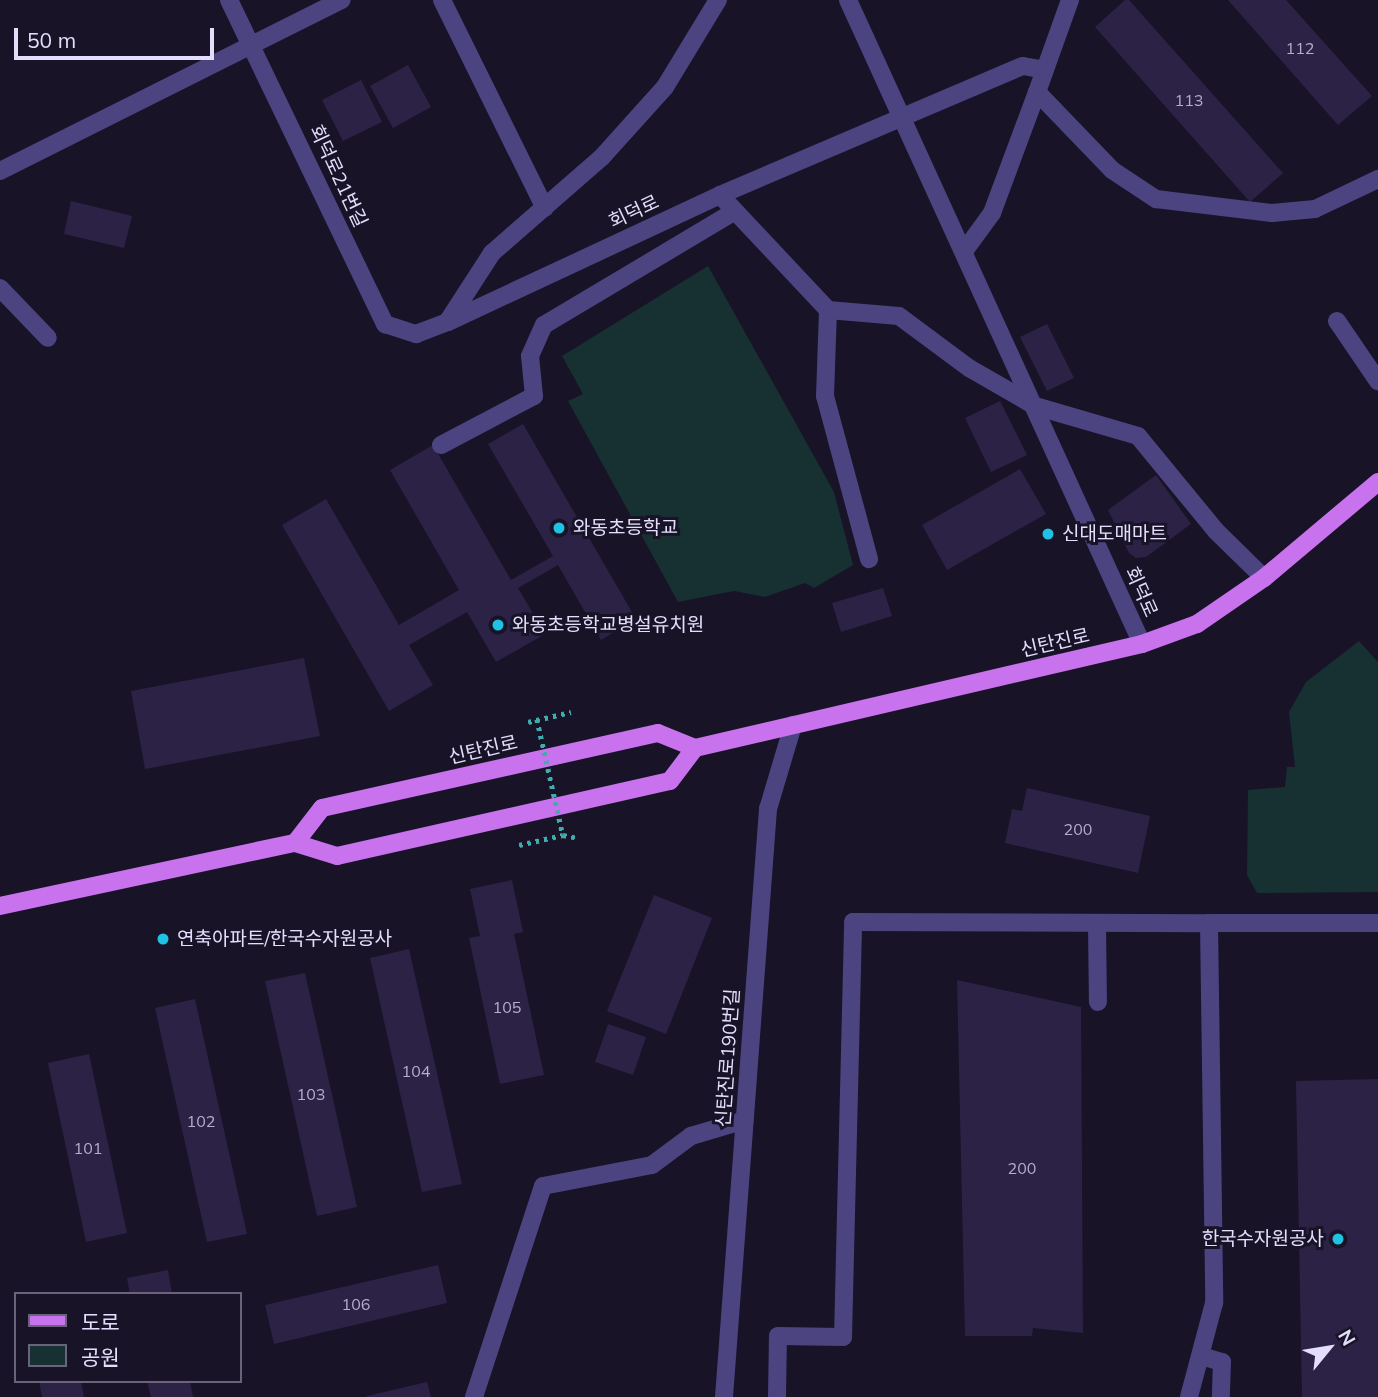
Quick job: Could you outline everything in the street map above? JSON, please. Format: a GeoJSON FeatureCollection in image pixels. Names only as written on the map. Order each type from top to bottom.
{"type":"FeatureCollection","features":[{"type":"Feature","properties":{"kind":"main road","name":"신탄진로"},"geometry":{"type":"LineString","coordinates":[[295,843],[322,808],[658,733],[695,748],[1142,644],[1197,624],[1264,578],[1378,482]]}},
{"type":"Feature","properties":{"kind":"main road"},"geometry":{"type":"LineString","coordinates":[[0,906],[295,843],[337,856],[670,781],[695,748]]}},
{"type":"Feature","properties":{"kind":"street","name":"회덕로21번길"},"geometry":{"type":"LineString","coordinates":[[229,0],[254,46],[385,324]]}},
{"type":"Feature","properties":{"kind":"street"},"geometry":{"type":"LineString","coordinates":[[0,171],[342,0]]}},
{"type":"Feature","properties":{"kind":"street"},"geometry":{"type":"LineString","coordinates":[[442,0],[545,208]]}},
{"type":"Feature","properties":{"kind":"street"},"geometry":{"type":"LineString","coordinates":[[448,322],[492,253],[602,157],[665,87],[718,0]]}},
{"type":"Feature","properties":{"kind":"street","name":"회덕로"},"geometry":{"type":"LineString","coordinates":[[848,0],[965,250],[1142,644]]}},
{"type":"Feature","properties":{"kind":"street"},"geometry":{"type":"LineString","coordinates":[[965,250],[992,213],[1070,0]]}},
{"type":"Feature","properties":{"kind":"street","name":"회덕로"},"geometry":{"type":"LineString","coordinates":[[385,324],[416,334],[448,322],[720,195],[1023,65],[1045,70]]}},
{"type":"Feature","properties":{"kind":"street"},"geometry":{"type":"LineString","coordinates":[[1037,92],[1112,170],[1156,200],[1272,214],[1315,208],[1378,179]]}},
{"type":"Feature","properties":{"kind":"street"},"geometry":{"type":"LineString","coordinates":[[720,195],[828,310],[899,316],[970,368],[1035,406],[1138,436],[1216,531],[1264,578]]}},
{"type":"Feature","properties":{"kind":"street"},"geometry":{"type":"LineString","coordinates":[[441,445],[534,396],[530,356],[544,325],[735,211]]}},
{"type":"Feature","properties":{"kind":"street"},"geometry":{"type":"LineString","coordinates":[[0,288],[48,338]]}},
{"type":"Feature","properties":{"kind":"street"},"geometry":{"type":"LineString","coordinates":[[828,310],[825,396],[869,559]]}},
{"type":"Feature","properties":{"kind":"street"},"geometry":{"type":"LineString","coordinates":[[1337,321],[1378,381]]}},
{"type":"Feature","properties":{"kind":"street","name":"신탄진로190번길"},"geometry":{"type":"LineString","coordinates":[[724,1397],[768,809],[793,725]]}},
{"type":"Feature","properties":{"kind":"street"},"geometry":{"type":"LineString","coordinates":[[777,1397],[778,1336],[844,1337],[853,922],[1097,925],[1378,923]]}},
{"type":"Feature","properties":{"kind":"street"},"geometry":{"type":"LineString","coordinates":[[1189,1397],[1214,1303],[1209,923]]}},
{"type":"Feature","properties":{"kind":"street"},"geometry":{"type":"LineString","coordinates":[[1097,925],[1098,1002]]}},
{"type":"Feature","properties":{"kind":"street"},"geometry":{"type":"LineString","coordinates":[[474,1397],[543,1186],[652,1165],[691,1136],[745,1119]]}},
{"type":"Feature","properties":{"kind":"street"},"geometry":{"type":"LineString","coordinates":[[1201,1356],[1222,1362],[1221,1397]]}},
{"type":"Feature","properties":{"kind":"path"},"geometry":{"type":"LineString","coordinates":[[528,722],[571,712]]}},
{"type":"Feature","properties":{"kind":"path"},"geometry":{"type":"LineString","coordinates":[[537,719],[563,835]]}},
{"type":"Feature","properties":{"kind":"path"},"geometry":{"type":"LineString","coordinates":[[519,845],[563,835],[578,838]]}},
{"type":"Feature","properties":{"kind":"green space"},"geometry":{"type":"Polygon","coordinates":[[[708,266],[834,492],[853,565],[814,588],[805,583],[765,597],[734,591],[678,602],[568,401],[583,394],[562,356],[708,266]]]}},
{"type":"Feature","properties":{"kind":"green space"},"geometry":{"type":"Polygon","coordinates":[[[1359,641],[1378,662],[1378,892],[1257,893],[1247,875],[1248,790],[1285,787],[1287,767],[1295,767],[1289,712],[1306,682],[1359,641]]]}},
{"type":"Feature","properties":{"kind":"building"},"geometry":{"type":"Polygon","coordinates":[[[1125,0],[1129,0],[1283,173],[1250,202],[1095,27],[1125,0]]]}},
{"type":"Feature","properties":{"kind":"building"},"geometry":{"type":"Polygon","coordinates":[[[1228,0],[1286,0],[1372,96],[1338,125],[1228,0]]]}},
{"type":"Feature","properties":{"kind":"building"},"geometry":{"type":"Polygon","coordinates":[[[408,65],[431,107],[393,128],[370,86],[408,65]]]}},
{"type":"Feature","properties":{"kind":"building"},"geometry":{"type":"Polygon","coordinates":[[[361,80],[382,122],[343,141],[322,100],[361,80]]]}},
{"type":"Feature","properties":{"kind":"building"},"geometry":{"type":"Polygon","coordinates":[[[71,201],[132,216],[124,248],[64,234],[71,201]]]}},
{"type":"Feature","properties":{"kind":"building"},"geometry":{"type":"Polygon","coordinates":[[[1047,324],[1074,378],[1047,391],[1020,337],[1047,324]]]}},
{"type":"Feature","properties":{"kind":"building"},"geometry":{"type":"Polygon","coordinates":[[[1000,401],[1027,455],[991,472],[965,418],[1000,401]]]}},
{"type":"Feature","properties":{"kind":"building"},"geometry":{"type":"Polygon","coordinates":[[[523,424],[636,619],[601,640],[558,565],[518,588],[545,634],[496,662],[467,612],[409,645],[433,685],[389,711],[282,525],[326,499],[399,625],[459,590],[390,470],[433,445],[511,580],[553,556],[488,444],[523,424]]]}},
{"type":"Feature","properties":{"kind":"building"},"geometry":{"type":"Polygon","coordinates":[[[1020,469],[1046,514],[947,570],[922,525],[1020,469]]]}},
{"type":"Feature","properties":{"kind":"building"},"geometry":{"type":"Polygon","coordinates":[[[1156,475],[1191,524],[1146,557],[1136,558],[1129,553],[1108,510],[1156,475]]]}},
{"type":"Feature","properties":{"kind":"building"},"geometry":{"type":"Polygon","coordinates":[[[883,588],[892,616],[841,632],[832,603],[883,588]]]}},
{"type":"Feature","properties":{"kind":"building"},"geometry":{"type":"Polygon","coordinates":[[[304,658],[320,736],[145,769],[131,691],[304,658]]]}},
{"type":"Feature","properties":{"kind":"building"},"geometry":{"type":"Polygon","coordinates":[[[1027,788],[1150,816],[1138,873],[1005,843],[1012,809],[1022,811],[1027,788]]]}},
{"type":"Feature","properties":{"kind":"building"},"geometry":{"type":"Polygon","coordinates":[[[512,880],[523,932],[514,934],[544,1075],[500,1084],[469,938],[480,936],[470,889],[512,880]]]}},
{"type":"Feature","properties":{"kind":"building"},"geometry":{"type":"Polygon","coordinates":[[[654,895],[712,918],[666,1034],[607,1011],[654,895]]]}},
{"type":"Feature","properties":{"kind":"building"},"geometry":{"type":"Polygon","coordinates":[[[409,949],[462,1184],[422,1192],[370,958],[409,949]]]}},
{"type":"Feature","properties":{"kind":"building"},"geometry":{"type":"Polygon","coordinates":[[[305,973],[357,1207],[317,1216],[265,981],[305,973]]]}},
{"type":"Feature","properties":{"kind":"building"},"geometry":{"type":"Polygon","coordinates":[[[957,980],[1081,1007],[1083,1333],[1033,1328],[1032,1336],[965,1336],[957,980]]]}},
{"type":"Feature","properties":{"kind":"building"},"geometry":{"type":"Polygon","coordinates":[[[195,999],[247,1234],[207,1242],[155,1008],[195,999]]]}},
{"type":"Feature","properties":{"kind":"building"},"geometry":{"type":"Polygon","coordinates":[[[608,1024],[646,1037],[633,1075],[595,1062],[608,1024]]]}},
{"type":"Feature","properties":{"kind":"building"},"geometry":{"type":"Polygon","coordinates":[[[89,1054],[127,1233],[86,1242],[48,1063],[89,1054]]]}},
{"type":"Feature","properties":{"kind":"building","name":"한국수자원공사"},"geometry":{"type":"Polygon","coordinates":[[[1378,1079],[1378,1397],[1302,1397],[1296,1081],[1378,1079]]]}},
{"type":"Feature","properties":{"kind":"building"},"geometry":{"type":"Polygon","coordinates":[[[438,1265],[447,1303],[274,1344],[265,1305],[438,1265]]]}},
{"type":"Feature","properties":{"kind":"building"},"geometry":{"type":"Polygon","coordinates":[[[168,1270],[172,1292],[130,1292],[127,1278],[168,1270]]]}},
{"type":"Feature","properties":{"kind":"building"},"geometry":{"type":"Polygon","coordinates":[[[427,1382],[431,1397],[367,1397],[367,1396],[427,1382]]]}},
{"type":"Feature","properties":{"kind":"building"},"geometry":{"type":"Polygon","coordinates":[[[39,1383],[81,1383],[84,1397],[42,1397],[39,1383]]]}},
{"type":"Feature","properties":{"kind":"building"},"geometry":{"type":"Polygon","coordinates":[[[148,1383],[190,1383],[193,1397],[151,1397],[148,1383]]]}},
{"type":"Feature","properties":{"kind":"place","name":"와동초등학교"},"geometry":{"type":"Point","coordinates":[559,528]}},
{"type":"Feature","properties":{"kind":"place","name":"신대도매마트"},"geometry":{"type":"Point","coordinates":[1048,534]}},
{"type":"Feature","properties":{"kind":"place","name":"와동초등학교병설유치원"},"geometry":{"type":"Point","coordinates":[498,625]}},
{"type":"Feature","properties":{"kind":"place","name":"연축아파트/한국수자원공사"},"geometry":{"type":"Point","coordinates":[163,939]}},
{"type":"Feature","properties":{"kind":"place","name":"한국수자원공사"},"geometry":{"type":"Point","coordinates":[1338,1239]}}]}
